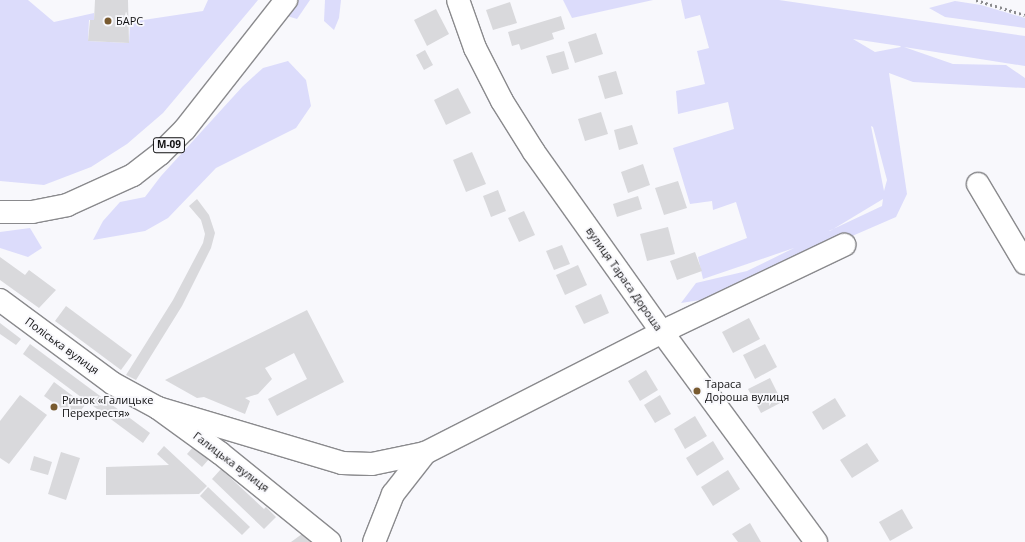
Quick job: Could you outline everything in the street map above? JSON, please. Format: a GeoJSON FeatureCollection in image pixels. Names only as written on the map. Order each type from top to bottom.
{"type":"FeatureCollection","features":[{"type":"Feature","properties":{"kind":"main road","name":"М-09"},"geometry":{"type":"LineString","coordinates":[[0,212],[32,212],[67,205],[132,175],[160,154],[185,129],[286,0]]}},
{"type":"Feature","properties":{"kind":"main road","name":"вулиця Тараса Дороша"},"geometry":{"type":"LineString","coordinates":[[458,0],[475,48],[502,101],[534,152],[662,332],[816,542]]}},
{"type":"Feature","properties":{"kind":"main road"},"geometry":{"type":"LineString","coordinates":[[978,184],[1025,263]]}},
{"type":"Feature","properties":{"kind":"main road"},"geometry":{"type":"LineString","coordinates":[[158,408],[342,463],[372,464],[425,454],[662,332],[844,244]]}},
{"type":"Feature","properties":{"kind":"main road","name":"Поліська вулиця"},"geometry":{"type":"LineString","coordinates":[[0,300],[126,391]]}},
{"type":"Feature","properties":{"kind":"main road","name":"Галицька вулиця"},"geometry":{"type":"LineString","coordinates":[[126,391],[158,408],[280,499],[330,542]]}},
{"type":"Feature","properties":{"kind":"main road"},"geometry":{"type":"LineString","coordinates":[[374,542],[393,494],[425,454]]}},
{"type":"Feature","properties":{"kind":"path"},"geometry":{"type":"LineString","coordinates":[[976,0],[1025,15]]}},
{"type":"Feature","properties":{"kind":"shaded area"},"geometry":{"type":"Polygon","coordinates":[[[0,0],[28,0],[54,22],[94,13],[94,20],[89,20],[88,41],[129,43],[130,22],[203,11],[208,0],[258,0],[163,113],[127,144],[91,167],[44,185],[0,181],[0,0]]]}},
{"type":"Feature","properties":{"kind":"shaded area"},"geometry":{"type":"Polygon","coordinates":[[[294,0],[310,0],[297,19],[284,15],[294,0]]]}},
{"type":"Feature","properties":{"kind":"shaded area"},"geometry":{"type":"Polygon","coordinates":[[[325,0],[341,0],[339,18],[334,30],[324,21],[325,0]]]}},
{"type":"Feature","properties":{"kind":"shaded area"},"geometry":{"type":"Polygon","coordinates":[[[563,0],[653,0],[572,18],[563,0]]]}},
{"type":"Feature","properties":{"kind":"shaded area"},"geometry":{"type":"Polygon","coordinates":[[[681,0],[779,0],[1025,36],[1025,66],[904,47],[953,64],[1006,65],[1025,78],[1025,88],[913,82],[889,73],[907,194],[896,217],[707,299],[681,303],[696,283],[747,271],[794,248],[703,279],[698,257],[747,238],[736,202],[713,210],[712,201],[690,204],[673,148],[734,129],[728,102],[678,114],[676,91],[705,84],[697,51],[709,48],[700,15],[685,19],[681,0]],[[853,39],[875,52],[901,47],[853,39]],[[871,126],[884,191],[887,180],[873,127],[871,126]],[[883,199],[834,229],[882,206],[883,199]]]}},
{"type":"Feature","properties":{"kind":"shaded area"},"geometry":{"type":"Polygon","coordinates":[[[955,1],[981,5],[1025,18],[1025,28],[945,17],[929,8],[955,1]]]}},
{"type":"Feature","properties":{"kind":"shaded area"},"geometry":{"type":"Polygon","coordinates":[[[288,61],[306,80],[311,106],[296,128],[216,168],[168,218],[145,231],[93,240],[103,221],[120,202],[145,197],[161,176],[243,86],[263,68],[288,61]]]}},
{"type":"Feature","properties":{"kind":"shaded area"},"geometry":{"type":"Polygon","coordinates":[[[30,228],[42,248],[28,257],[0,248],[0,232],[30,228]]]}},
{"type":"Feature","properties":{"kind":"building","name":"БАРС"},"geometry":{"type":"Polygon","coordinates":[[[95,0],[128,0],[129,43],[88,41],[90,20],[94,20],[95,0]]]}},
{"type":"Feature","properties":{"kind":"building"},"geometry":{"type":"Polygon","coordinates":[[[510,2],[517,23],[493,30],[486,10],[510,2]]]}},
{"type":"Feature","properties":{"kind":"building"},"geometry":{"type":"Polygon","coordinates":[[[436,9],[449,34],[427,46],[414,20],[436,9]]]}},
{"type":"Feature","properties":{"kind":"building"},"geometry":{"type":"Polygon","coordinates":[[[561,16],[565,29],[552,33],[554,39],[521,50],[519,44],[512,46],[508,32],[561,16]]]}},
{"type":"Feature","properties":{"kind":"building"},"geometry":{"type":"Polygon","coordinates":[[[596,33],[603,54],[575,63],[568,42],[596,33]]]}},
{"type":"Feature","properties":{"kind":"building"},"geometry":{"type":"Polygon","coordinates":[[[425,50],[433,65],[424,70],[416,55],[425,50]]]}},
{"type":"Feature","properties":{"kind":"building"},"geometry":{"type":"Polygon","coordinates":[[[564,51],[569,69],[552,74],[546,56],[564,51]]]}},
{"type":"Feature","properties":{"kind":"building"},"geometry":{"type":"Polygon","coordinates":[[[616,71],[623,94],[605,99],[598,76],[616,71]]]}},
{"type":"Feature","properties":{"kind":"building"},"geometry":{"type":"Polygon","coordinates":[[[458,88],[471,113],[446,125],[434,100],[458,88]]]}},
{"type":"Feature","properties":{"kind":"building"},"geometry":{"type":"Polygon","coordinates":[[[601,112],[608,134],[585,141],[578,119],[601,112]]]}},
{"type":"Feature","properties":{"kind":"building"},"geometry":{"type":"Polygon","coordinates":[[[632,125],[638,144],[619,150],[614,130],[632,125]]]}},
{"type":"Feature","properties":{"kind":"building"},"geometry":{"type":"Polygon","coordinates":[[[472,152],[486,184],[466,192],[453,160],[472,152]]]}},
{"type":"Feature","properties":{"kind":"building"},"geometry":{"type":"Polygon","coordinates":[[[643,164],[650,185],[628,193],[621,172],[643,164]]]}},
{"type":"Feature","properties":{"kind":"building"},"geometry":{"type":"Polygon","coordinates":[[[678,181],[687,208],[664,215],[655,188],[678,181]]]}},
{"type":"Feature","properties":{"kind":"building"},"geometry":{"type":"Polygon","coordinates":[[[498,190],[506,211],[491,217],[483,196],[498,190]]]}},
{"type":"Feature","properties":{"kind":"building"},"geometry":{"type":"Polygon","coordinates":[[[638,196],[642,209],[617,217],[613,204],[638,196]]]}},
{"type":"Feature","properties":{"kind":"building"},"geometry":{"type":"Polygon","coordinates":[[[197,199],[209,215],[215,233],[211,248],[182,306],[136,380],[126,375],[173,300],[203,243],[205,234],[201,220],[189,206],[197,199]]]}},
{"type":"Feature","properties":{"kind":"building"},"geometry":{"type":"Polygon","coordinates":[[[524,211],[535,235],[519,242],[508,218],[524,211]]]}},
{"type":"Feature","properties":{"kind":"building"},"geometry":{"type":"Polygon","coordinates":[[[668,227],[675,254],[647,261],[640,234],[668,227]]]}},
{"type":"Feature","properties":{"kind":"building"},"geometry":{"type":"Polygon","coordinates":[[[562,245],[570,264],[554,270],[546,251],[562,245]]]}},
{"type":"Feature","properties":{"kind":"building"},"geometry":{"type":"Polygon","coordinates":[[[695,252],[702,271],[677,280],[670,261],[695,252]]]}},
{"type":"Feature","properties":{"kind":"building"},"geometry":{"type":"Polygon","coordinates":[[[0,257],[25,275],[29,270],[56,290],[39,308],[0,280],[0,257]]]}},
{"type":"Feature","properties":{"kind":"building"},"geometry":{"type":"Polygon","coordinates":[[[578,265],[587,285],[565,295],[556,275],[578,265]]]}},
{"type":"Feature","properties":{"kind":"building"},"geometry":{"type":"Polygon","coordinates":[[[601,294],[609,313],[584,324],[575,306],[601,294]]]}},
{"type":"Feature","properties":{"kind":"building"},"geometry":{"type":"Polygon","coordinates":[[[66,306],[132,355],[121,370],[55,321],[66,306]]]}},
{"type":"Feature","properties":{"kind":"building"},"geometry":{"type":"Polygon","coordinates":[[[307,310],[344,382],[277,416],[268,399],[307,379],[294,353],[265,368],[272,379],[258,394],[245,398],[250,401],[245,414],[204,397],[197,398],[165,380],[307,310]]]}},
{"type":"Feature","properties":{"kind":"building"},"geometry":{"type":"Polygon","coordinates":[[[749,318],[760,339],[733,353],[722,332],[749,318]]]}},
{"type":"Feature","properties":{"kind":"building"},"geometry":{"type":"Polygon","coordinates":[[[0,323],[21,339],[16,345],[0,334],[0,323]]]}},
{"type":"Feature","properties":{"kind":"building"},"geometry":{"type":"Polygon","coordinates":[[[30,344],[150,433],[143,443],[23,354],[30,344]]]}},
{"type":"Feature","properties":{"kind":"building"},"geometry":{"type":"Polygon","coordinates":[[[765,344],[777,367],[755,379],[743,355],[765,344]]]}},
{"type":"Feature","properties":{"kind":"building"},"geometry":{"type":"Polygon","coordinates":[[[646,370],[658,390],[640,401],[628,381],[646,370]]]}},
{"type":"Feature","properties":{"kind":"building"},"geometry":{"type":"Polygon","coordinates":[[[770,378],[782,402],[761,413],[748,389],[770,378]]]}},
{"type":"Feature","properties":{"kind":"building"},"geometry":{"type":"Polygon","coordinates":[[[54,382],[85,405],[75,418],[44,396],[54,382]]]}},
{"type":"Feature","properties":{"kind":"building"},"geometry":{"type":"Polygon","coordinates":[[[20,395],[47,415],[9,464],[0,458],[0,421],[20,395]]]}},
{"type":"Feature","properties":{"kind":"building"},"geometry":{"type":"Polygon","coordinates":[[[660,395],[671,414],[655,423],[644,405],[660,395]]]}},
{"type":"Feature","properties":{"kind":"building"},"geometry":{"type":"Polygon","coordinates":[[[835,398],[846,416],[823,430],[812,412],[835,398]]]}},
{"type":"Feature","properties":{"kind":"building"},"geometry":{"type":"Polygon","coordinates":[[[695,416],[707,436],[685,449],[674,429],[695,416]]]}},
{"type":"Feature","properties":{"kind":"building"},"geometry":{"type":"Polygon","coordinates":[[[713,441],[724,459],[697,476],[686,458],[713,441]]]}},
{"type":"Feature","properties":{"kind":"building"},"geometry":{"type":"Polygon","coordinates":[[[867,443],[879,461],[852,478],[840,460],[867,443]]]}},
{"type":"Feature","properties":{"kind":"building"},"geometry":{"type":"Polygon","coordinates":[[[164,446],[207,486],[199,494],[106,495],[106,467],[169,465],[157,454],[164,446]]]}},
{"type":"Feature","properties":{"kind":"building"},"geometry":{"type":"Polygon","coordinates":[[[194,446],[209,459],[202,467],[187,454],[194,446]]]}},
{"type":"Feature","properties":{"kind":"building"},"geometry":{"type":"Polygon","coordinates":[[[61,452],[80,458],[66,500],[48,494],[61,452]]]}},
{"type":"Feature","properties":{"kind":"building"},"geometry":{"type":"Polygon","coordinates":[[[34,456],[52,462],[48,475],[30,470],[34,456]]]}},
{"type":"Feature","properties":{"kind":"building"},"geometry":{"type":"Polygon","coordinates":[[[221,469],[264,509],[266,507],[276,517],[264,529],[212,479],[221,469]]]}},
{"type":"Feature","properties":{"kind":"building"},"geometry":{"type":"Polygon","coordinates":[[[728,470],[740,489],[713,506],[701,487],[728,470]]]}},
{"type":"Feature","properties":{"kind":"building"},"geometry":{"type":"Polygon","coordinates":[[[208,487],[250,527],[242,535],[200,496],[208,487]]]}},
{"type":"Feature","properties":{"kind":"building"},"geometry":{"type":"Polygon","coordinates":[[[902,509],[913,528],[890,541],[879,522],[902,509]]]}},
{"type":"Feature","properties":{"kind":"building"},"geometry":{"type":"Polygon","coordinates":[[[750,523],[761,542],[738,542],[732,534],[750,523]]]}},
{"type":"Feature","properties":{"kind":"building"},"geometry":{"type":"Polygon","coordinates":[[[302,534],[310,542],[291,542],[302,534]]]}},
{"type":"Feature","properties":{"kind":"place","name":"БАРС"},"geometry":{"type":"Point","coordinates":[108,21]}},
{"type":"Feature","properties":{"kind":"place","name":"Тараса Дороша вулиця"},"geometry":{"type":"Point","coordinates":[697,391]}},
{"type":"Feature","properties":{"kind":"place","name":"Ринок «Галицьке Перехрестя»"},"geometry":{"type":"Point","coordinates":[54,407]}}]}
